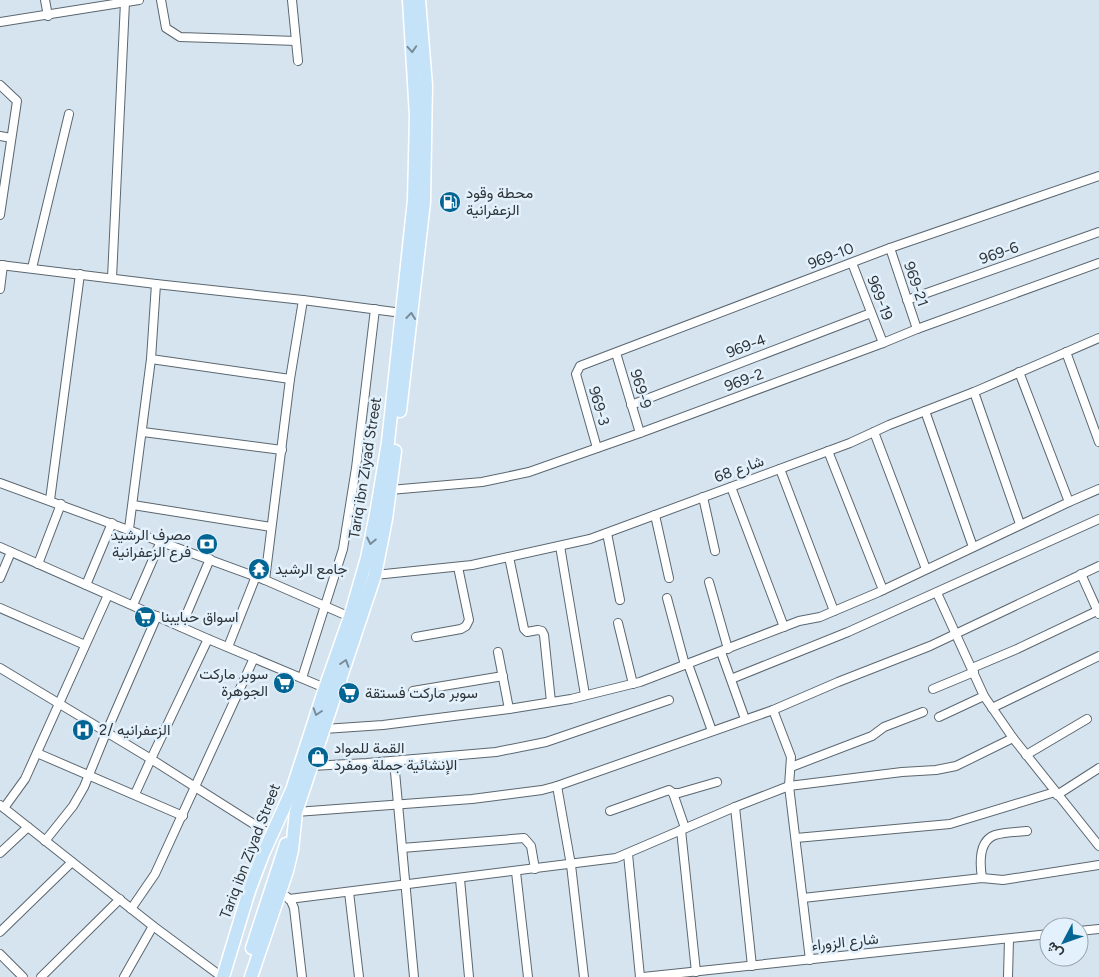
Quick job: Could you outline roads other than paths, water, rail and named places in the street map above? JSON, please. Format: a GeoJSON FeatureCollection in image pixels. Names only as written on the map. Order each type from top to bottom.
{"type":"FeatureCollection","features":[{"type":"Feature","properties":{"kind":"main road","name":"Tariq ibn Ziyad Street"},"geometry":{"type":"LineString","coordinates":[[223,977],[238,923],[271,835],[292,790],[350,617],[367,558],[376,514],[388,442],[414,200],[416,116],[409,0]]}},
{"type":"Feature","properties":{"kind":"main road","name":"Tariq ibn Ziyad Street"},"geometry":{"type":"LineString","coordinates":[[251,977],[284,896],[296,812],[375,575],[390,490],[424,202],[426,85],[419,0]]}},
{"type":"Feature","properties":{"kind":"main road"},"geometry":{"type":"LineString","coordinates":[[229,977],[292,790]]}},
{"type":"Feature","properties":{"kind":"main road"},"geometry":{"type":"LineString","coordinates":[[242,977],[296,812]]}},
{"type":"Feature","properties":{"kind":"street"},"geometry":{"type":"LineString","coordinates":[[46,0],[48,16]]}},
{"type":"Feature","properties":{"kind":"street"},"geometry":{"type":"LineString","coordinates":[[0,22],[48,16],[94,3],[139,0]]}},
{"type":"Feature","properties":{"kind":"street"},"geometry":{"type":"LineString","coordinates":[[161,0],[166,28],[180,37],[296,41]]}},
{"type":"Feature","properties":{"kind":"street"},"geometry":{"type":"LineString","coordinates":[[292,0],[298,61]]}},
{"type":"Feature","properties":{"kind":"street"},"geometry":{"type":"LineString","coordinates":[[112,278],[125,2]]}},
{"type":"Feature","properties":{"kind":"street"},"geometry":{"type":"LineString","coordinates":[[0,85],[17,101],[0,215]]}},
{"type":"Feature","properties":{"kind":"street"},"geometry":{"type":"LineString","coordinates":[[32,268],[69,114]]}},
{"type":"Feature","properties":{"kind":"street"},"geometry":{"type":"LineString","coordinates":[[0,136],[11,138]]}},
{"type":"Feature","properties":{"kind":"street","name":"969-10"},"geometry":{"type":"LineString","coordinates":[[577,370],[580,366],[890,248],[1099,176]]}},
{"type":"Feature","properties":{"kind":"street","name":"969-6"},"geometry":{"type":"LineString","coordinates":[[907,300],[1099,232]]}},
{"type":"Feature","properties":{"kind":"street","name":"969-21"},"geometry":{"type":"LineString","coordinates":[[890,248],[917,329]]}},
{"type":"Feature","properties":{"kind":"street","name":"969-19"},"geometry":{"type":"LineString","coordinates":[[852,263],[882,343]]}},
{"type":"Feature","properties":{"kind":"street","name":"969-2"},"geometry":{"type":"LineString","coordinates":[[390,490],[482,482],[529,472],[640,433],[1099,263]]}},
{"type":"Feature","properties":{"kind":"street"},"geometry":{"type":"LineString","coordinates":[[0,289],[1,265],[402,313]]}},
{"type":"Feature","properties":{"kind":"street"},"geometry":{"type":"LineString","coordinates":[[50,500],[80,274]]}},
{"type":"Feature","properties":{"kind":"street"},"geometry":{"type":"LineString","coordinates":[[129,529],[143,432],[151,359],[156,284]]}},
{"type":"Feature","properties":{"kind":"street"},"geometry":{"type":"LineString","coordinates":[[265,580],[290,379],[303,300]]}},
{"type":"Feature","properties":{"kind":"street"},"geometry":{"type":"LineString","coordinates":[[302,678],[343,549],[356,468],[375,309]]}},
{"type":"Feature","properties":{"kind":"street","name":"969-4"},"geometry":{"type":"LineString","coordinates":[[631,405],[871,313]]}},
{"type":"Feature","properties":{"kind":"street","name":"شارع 68"},"geometry":{"type":"LineString","coordinates":[[375,575],[458,566],[590,539],[828,451],[974,392],[1099,338]]}},
{"type":"Feature","properties":{"kind":"street"},"geometry":{"type":"LineString","coordinates":[[1066,352],[1099,442]]}},
{"type":"Feature","properties":{"kind":"street","name":"969-9"},"geometry":{"type":"LineString","coordinates":[[616,353],[640,433]]}},
{"type":"Feature","properties":{"kind":"street"},"geometry":{"type":"LineString","coordinates":[[151,359],[290,379]]}},
{"type":"Feature","properties":{"kind":"street","name":"969-3"},"geometry":{"type":"LineString","coordinates":[[577,370],[576,374],[597,448]]}},
{"type":"Feature","properties":{"kind":"street"},"geometry":{"type":"LineString","coordinates":[[1019,372],[1069,502]]}},
{"type":"Feature","properties":{"kind":"street"},"geometry":{"type":"LineString","coordinates":[[974,392],[1020,524]]}},
{"type":"Feature","properties":{"kind":"street"},"geometry":{"type":"LineString","coordinates":[[925,411],[973,547]]}},
{"type":"Feature","properties":{"kind":"street"},"geometry":{"type":"LineString","coordinates":[[143,432],[282,450]]}},
{"type":"Feature","properties":{"kind":"street"},"geometry":{"type":"LineString","coordinates":[[874,432],[926,569]]}},
{"type":"Feature","properties":{"kind":"street"},"geometry":{"type":"LineString","coordinates":[[828,451],[883,590]]}},
{"type":"Feature","properties":{"kind":"street"},"geometry":{"type":"LineString","coordinates":[[780,469],[834,611]]}},
{"type":"Feature","properties":{"kind":"street"},"geometry":{"type":"LineString","coordinates":[[0,483],[256,576],[350,617]]}},
{"type":"Feature","properties":{"kind":"street"},"geometry":{"type":"LineString","coordinates":[[731,487],[784,627]]}},
{"type":"Feature","properties":{"kind":"street"},"geometry":{"type":"LineString","coordinates":[[324,729],[384,725],[551,702],[633,684],[799,621],[820,617],[883,590],[1020,524],[1099,489]]}},
{"type":"Feature","properties":{"kind":"street"},"geometry":{"type":"LineString","coordinates":[[703,497],[715,551]]}},
{"type":"Feature","properties":{"kind":"street"},"geometry":{"type":"LineString","coordinates":[[38,564],[61,504]]}},
{"type":"Feature","properties":{"kind":"street"},"geometry":{"type":"LineString","coordinates":[[133,505],[271,527]]}},
{"type":"Feature","properties":{"kind":"street"},"geometry":{"type":"LineString","coordinates":[[655,515],[669,578]]}},
{"type":"Feature","properties":{"kind":"street"},"geometry":{"type":"LineString","coordinates":[[731,679],[848,632],[1099,519]]}},
{"type":"Feature","properties":{"kind":"street"},"geometry":{"type":"LineString","coordinates":[[86,585],[112,523]]}},
{"type":"Feature","properties":{"kind":"street"},"geometry":{"type":"LineString","coordinates":[[607,533],[620,600]]}},
{"type":"Feature","properties":{"kind":"street"},"geometry":{"type":"LineString","coordinates":[[133,605],[161,541]]}},
{"type":"Feature","properties":{"kind":"street"},"geometry":{"type":"LineString","coordinates":[[560,546],[585,695]]}},
{"type":"Feature","properties":{"kind":"street"},"geometry":{"type":"LineString","coordinates":[[0,547],[208,639],[325,688]]}},
{"type":"Feature","properties":{"kind":"street"},"geometry":{"type":"LineString","coordinates":[[0,578],[11,552]]}},
{"type":"Feature","properties":{"kind":"street"},"geometry":{"type":"LineString","coordinates":[[509,557],[524,629],[527,632],[542,631],[544,636],[551,702]]}},
{"type":"Feature","properties":{"kind":"street"},"geometry":{"type":"LineString","coordinates":[[181,627],[210,559]]}},
{"type":"Feature","properties":{"kind":"street"},"geometry":{"type":"LineString","coordinates":[[416,637],[461,630],[466,626],[469,620],[458,566]]}},
{"type":"Feature","properties":{"kind":"street"},"geometry":{"type":"LineString","coordinates":[[296,812],[472,799],[542,790],[557,786],[773,710],[930,646],[1099,566]]}},
{"type":"Feature","properties":{"kind":"street"},"geometry":{"type":"LineString","coordinates":[[934,689],[1098,613],[1082,574]]}},
{"type":"Feature","properties":{"kind":"street"},"geometry":{"type":"LineString","coordinates":[[228,647],[256,576]]}},
{"type":"Feature","properties":{"kind":"street"},"geometry":{"type":"LineString","coordinates":[[709,582],[731,679],[745,719]]}},
{"type":"Feature","properties":{"kind":"street"},"geometry":{"type":"LineString","coordinates":[[937,593],[984,696],[1026,755],[1099,846]]}},
{"type":"Feature","properties":{"kind":"street"},"geometry":{"type":"LineString","coordinates":[[108,595],[25,779],[2,807],[153,926],[223,977]]}},
{"type":"Feature","properties":{"kind":"street"},"geometry":{"type":"LineString","coordinates":[[667,598],[686,665],[712,731]]}},
{"type":"Feature","properties":{"kind":"street"},"geometry":{"type":"LineString","coordinates":[[0,608],[85,645]]}},
{"type":"Feature","properties":{"kind":"street"},"geometry":{"type":"LineString","coordinates":[[45,841],[73,806],[84,787],[157,616]]}},
{"type":"Feature","properties":{"kind":"street"},"geometry":{"type":"LineString","coordinates":[[618,623],[633,684]]}},
{"type":"Feature","properties":{"kind":"street"},"geometry":{"type":"LineString","coordinates":[[136,794],[150,758],[208,639]]}},
{"type":"Feature","properties":{"kind":"street"},"geometry":{"type":"LineString","coordinates":[[498,652],[509,708]]}},
{"type":"Feature","properties":{"kind":"street"},"geometry":{"type":"LineString","coordinates":[[992,708],[1099,656]]}},
{"type":"Feature","properties":{"kind":"street"},"geometry":{"type":"LineString","coordinates":[[131,909],[155,874],[254,658]]}},
{"type":"Feature","properties":{"kind":"street"},"geometry":{"type":"LineString","coordinates":[[0,668],[150,758],[271,835]]}},
{"type":"Feature","properties":{"kind":"street"},"geometry":{"type":"LineString","coordinates":[[413,691],[503,676]]}},
{"type":"Feature","properties":{"kind":"street"},"geometry":{"type":"LineString","coordinates":[[940,718],[984,696]]}},
{"type":"Feature","properties":{"kind":"street"},"geometry":{"type":"LineString","coordinates":[[311,766],[496,752],[546,742],[669,700]]}},
{"type":"Feature","properties":{"kind":"street"},"geometry":{"type":"LineString","coordinates":[[773,710],[791,757],[790,786],[810,960]]}},
{"type":"Feature","properties":{"kind":"street"},"geometry":{"type":"LineString","coordinates":[[791,767],[872,736],[884,727],[923,712]]}},
{"type":"Feature","properties":{"kind":"street"},"geometry":{"type":"LineString","coordinates":[[1026,755],[1087,719]]}},
{"type":"Feature","properties":{"kind":"street"},"geometry":{"type":"LineString","coordinates":[[284,896],[405,886],[616,858],[735,807],[790,786],[902,772],[936,770],[956,766],[1013,738]]}},
{"type":"Feature","properties":{"kind":"street"},"geometry":{"type":"LineString","coordinates":[[37,753],[136,794],[183,816]]}},
{"type":"Feature","properties":{"kind":"street"},"geometry":{"type":"LineString","coordinates":[[394,760],[414,977]]}},
{"type":"Feature","properties":{"kind":"street"},"geometry":{"type":"LineString","coordinates":[[796,838],[950,824],[1056,794],[1099,768]]}},
{"type":"Feature","properties":{"kind":"street"},"geometry":{"type":"LineString","coordinates":[[610,810],[670,790],[673,793],[679,793],[717,782]]}},
{"type":"Feature","properties":{"kind":"street"},"geometry":{"type":"LineString","coordinates":[[557,786],[572,865],[584,977]]}},
{"type":"Feature","properties":{"kind":"street"},"geometry":{"type":"LineString","coordinates":[[673,793],[683,829],[696,972]]}},
{"type":"Feature","properties":{"kind":"street"},"geometry":{"type":"LineString","coordinates":[[735,807],[752,966]]}},
{"type":"Feature","properties":{"kind":"street"},"geometry":{"type":"LineString","coordinates":[[0,853],[28,827]]}},
{"type":"Feature","properties":{"kind":"street"},"geometry":{"type":"LineString","coordinates":[[982,878],[980,867],[982,850],[987,842],[993,836],[1027,831]]}},
{"type":"Feature","properties":{"kind":"street"},"geometry":{"type":"LineString","coordinates":[[402,848],[524,838],[531,846],[534,869]]}},
{"type":"Feature","properties":{"kind":"street"},"geometry":{"type":"LineString","coordinates":[[628,854],[642,977]]}},
{"type":"Feature","properties":{"kind":"street"},"geometry":{"type":"LineString","coordinates":[[0,932],[72,862]]}},
{"type":"Feature","properties":{"kind":"street"},"geometry":{"type":"LineString","coordinates":[[803,898],[982,878],[1002,880],[1099,865]]}},
{"type":"Feature","properties":{"kind":"street"},"geometry":{"type":"LineString","coordinates":[[516,872],[528,977]]}},
{"type":"Feature","properties":{"kind":"street"},"geometry":{"type":"LineString","coordinates":[[460,878],[469,977]]}},
{"type":"Feature","properties":{"kind":"street"},"geometry":{"type":"LineString","coordinates":[[349,892],[359,977]]}},
{"type":"Feature","properties":{"kind":"street"},"geometry":{"type":"LineString","coordinates":[[284,896],[294,908],[302,977]]}},
{"type":"Feature","properties":{"kind":"street"},"geometry":{"type":"LineString","coordinates":[[41,977],[120,900]]}},
{"type":"Feature","properties":{"kind":"street"},"geometry":{"type":"LineString","coordinates":[[124,977],[153,926]]}},
{"type":"Feature","properties":{"kind":"street","name":"شارع الزوراء"},"geometry":{"type":"LineString","coordinates":[[642,977],[1039,935]]}},
{"type":"Feature","properties":{"kind":"street"},"geometry":{"type":"LineString","coordinates":[[1008,977],[1009,938]]}},
{"type":"Feature","properties":{"kind":"street"},"geometry":{"type":"LineString","coordinates":[[0,954],[23,977]]}},
{"type":"Feature","properties":{"kind":"place","name":"محطة وقود الزعفرانية"},"geometry":{"type":"Point","coordinates":[450,202]}},
{"type":"Feature","properties":{"kind":"place","name":"مصرف الرشيد فرع الزعفرانية"},"geometry":{"type":"Point","coordinates":[207,544]}},
{"type":"Feature","properties":{"kind":"place","name":"جامع الرشيد"},"geometry":{"type":"Point","coordinates":[259,569]}},
{"type":"Feature","properties":{"kind":"place","name":"اسواق حبايبنا"},"geometry":{"type":"Point","coordinates":[145,617]}},
{"type":"Feature","properties":{"kind":"place","name":"سوبر ماركت الجوهرة"},"geometry":{"type":"Point","coordinates":[284,683]}},
{"type":"Feature","properties":{"kind":"place","name":"سوبر ماركت فستقة"},"geometry":{"type":"Point","coordinates":[349,693]}},
{"type":"Feature","properties":{"kind":"place","name":"الزعفرانيه /2"},"geometry":{"type":"Point","coordinates":[83,730]}},
{"type":"Feature","properties":{"kind":"place","name":"القمة للمواد الإنشائية جملة ومفرد"},"geometry":{"type":"Point","coordinates":[318,757]}}]}
